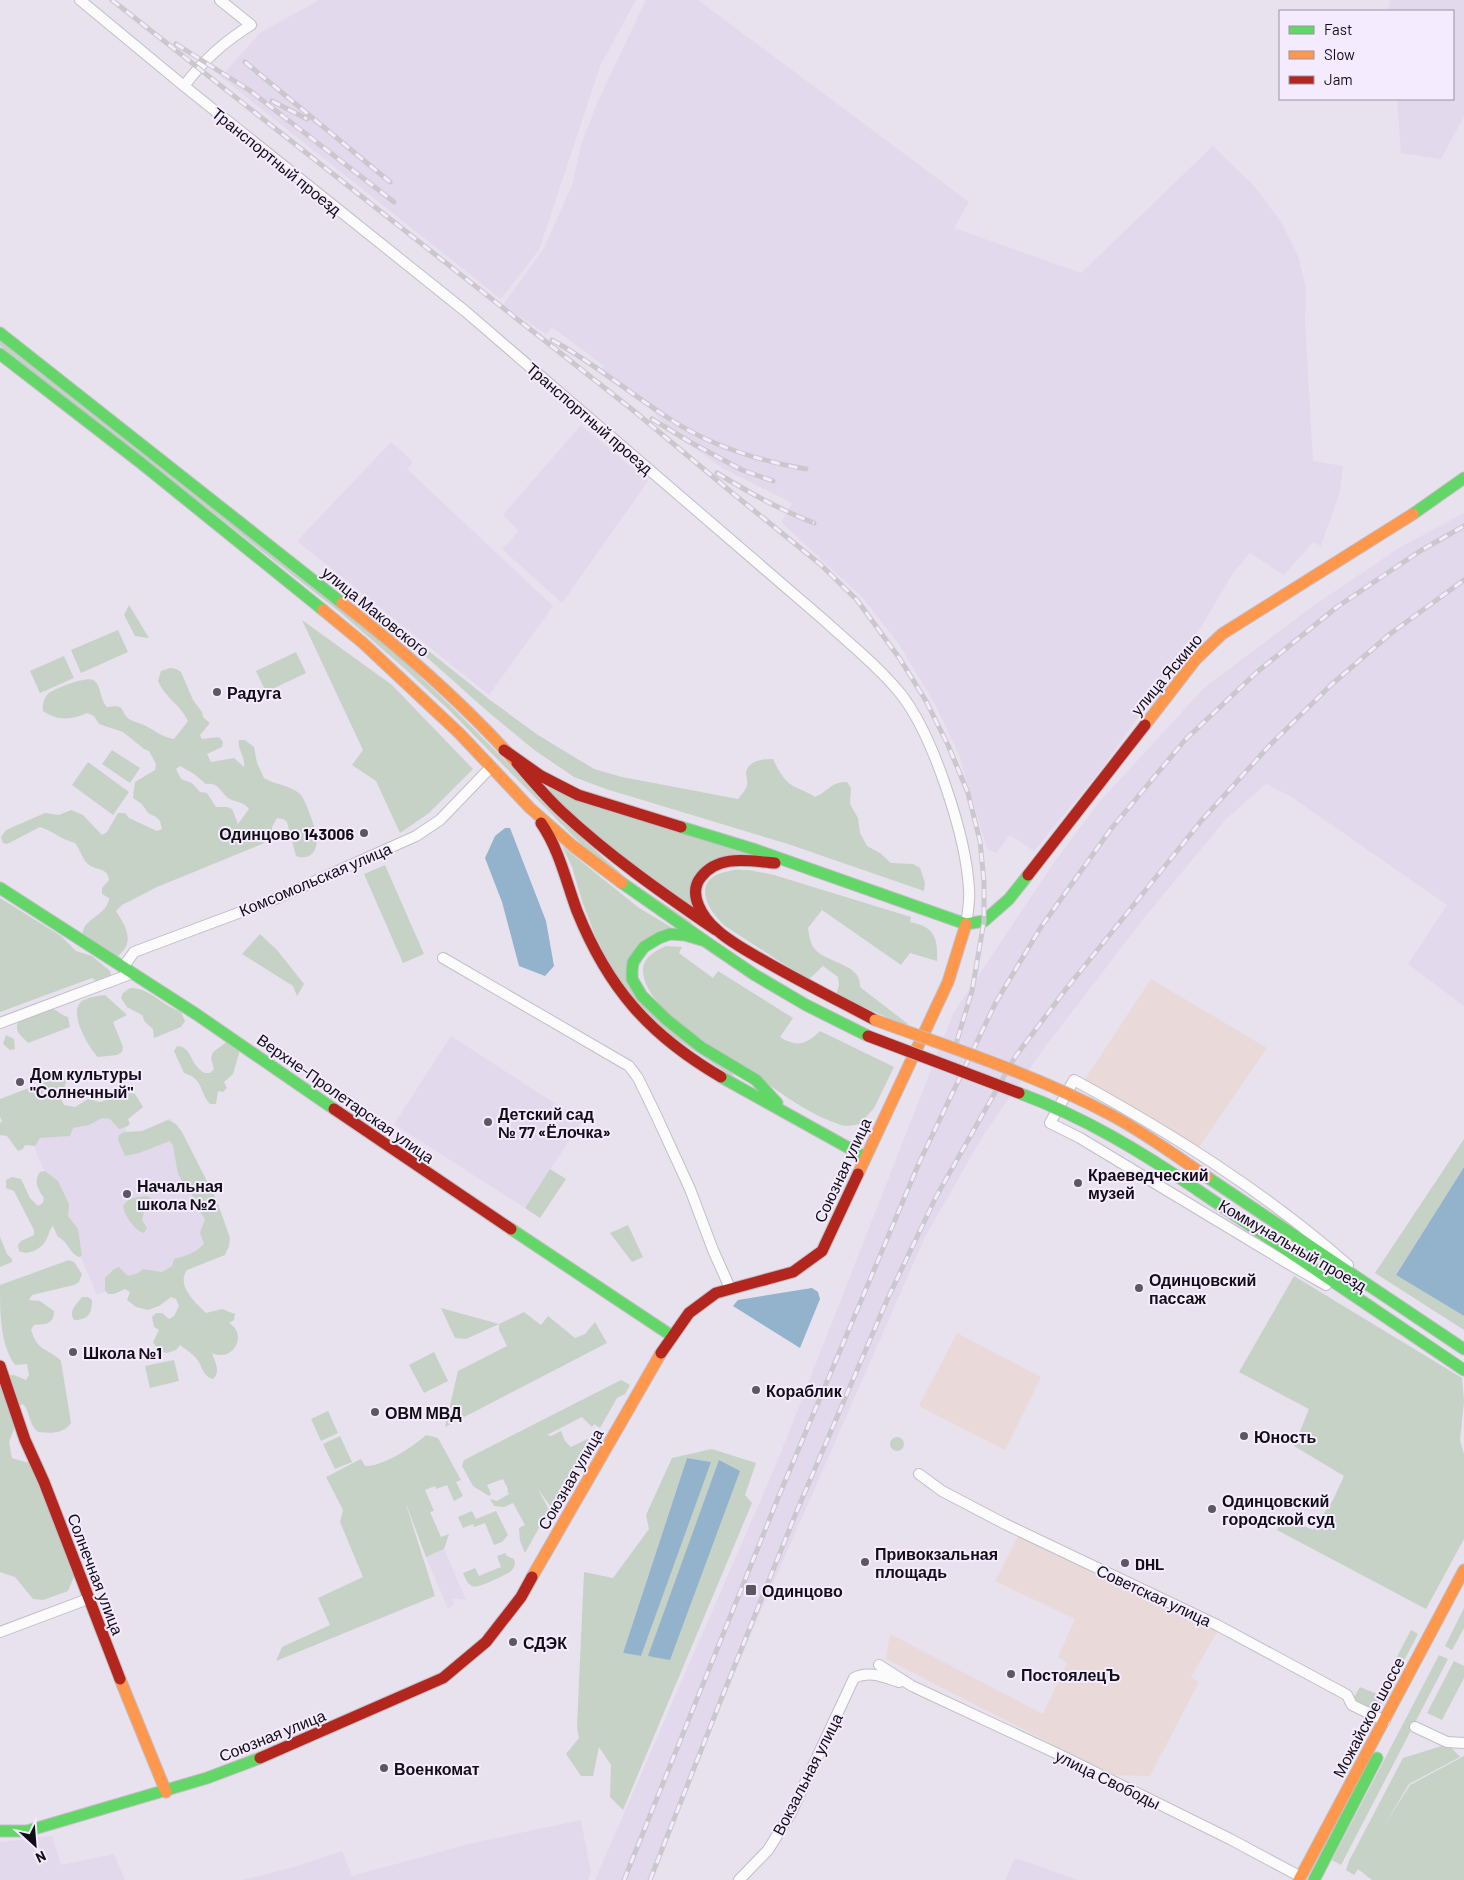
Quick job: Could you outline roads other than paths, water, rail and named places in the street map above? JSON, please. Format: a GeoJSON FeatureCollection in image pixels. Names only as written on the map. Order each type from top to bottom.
{"type":"FeatureCollection","features":[{"type":"Feature","properties":{"kind":"street","name":"Транспортный проезд"},"geometry":{"type":"LineString","coordinates":[[80,0],[184,86],[465,311],[825,621],[890,682],[907,704],[925,735],[953,810],[968,881],[969,892],[966,924]]}},
{"type":"Feature","properties":{"kind":"street"},"geometry":{"type":"LineString","coordinates":[[184,86],[197,68],[238,33],[251,25],[220,0]]}},
{"type":"Feature","properties":{"kind":"street","name":"улица Маковского"},"geometry":{"type":"LineString","coordinates":[[0,333],[377,630],[414,662],[504,750],[547,798],[603,848],[638,876],[766,962],[875,1020],[1013,1071],[1057,1089],[1113,1116],[1362,1280]]}},
{"type":"Feature","properties":{"kind":"street","name":"улица Маковского"},"geometry":{"type":"LineString","coordinates":[[0,354],[141,463],[363,643],[437,712],[530,808],[573,846],[630,889],[755,975],[806,1005],[868,1036],[1046,1103],[1104,1131],[1150,1158],[1371,1308]]}},
{"type":"Feature","properties":{"kind":"street","name":"улица Яскино"},"geometry":{"type":"LineString","coordinates":[[966,924],[984,921],[1009,898],[1196,659],[1222,634],[1415,512],[1464,478]]}},
{"type":"Feature","properties":{"kind":"street"},"geometry":{"type":"LineString","coordinates":[[504,750],[541,776],[578,795],[753,849],[791,864],[966,924]]}},
{"type":"Feature","properties":{"kind":"street","name":"Комсомольская улица"},"geometry":{"type":"LineString","coordinates":[[0,1023],[129,970],[134,952],[273,900],[416,836],[429,829],[491,767]]}},
{"type":"Feature","properties":{"kind":"street"},"geometry":{"type":"LineString","coordinates":[[530,808],[551,840],[597,956],[628,1003],[646,1023],[683,1052],[729,1082],[865,1157]]}},
{"type":"Feature","properties":{"kind":"street"},"geometry":{"type":"LineString","coordinates":[[716,930],[703,912],[697,899],[697,881],[705,871],[714,864],[725,860],[791,864]]}},
{"type":"Feature","properties":{"kind":"street","name":"Верхне-Пролетарская улица"},"geometry":{"type":"LineString","coordinates":[[0,888],[129,970],[315,1095],[400,1156],[672,1336]]}},
{"type":"Feature","properties":{"kind":"street","name":"Союзная улица"},"geometry":{"type":"LineString","coordinates":[[0,1831],[27,1831],[166,1792],[247,1764],[444,1678],[486,1642],[511,1612],[672,1336],[694,1308],[716,1293],[793,1272],[822,1251],[948,982],[966,924]]}},
{"type":"Feature","properties":{"kind":"street"},"geometry":{"type":"LineString","coordinates":[[705,941],[685,935],[670,934],[651,942],[638,954],[633,962],[632,979],[652,1007],[701,1047],[756,1080],[784,1112]]}},
{"type":"Feature","properties":{"kind":"street"},"geometry":{"type":"LineString","coordinates":[[443,958],[629,1066],[644,1090],[660,1123],[690,1189],[712,1250],[730,1288]]}},
{"type":"Feature","properties":{"kind":"street","name":"Коммунальный проезд"},"geometry":{"type":"LineString","coordinates":[[1464,1348],[1362,1280],[1350,1266],[1324,1243],[1276,1206],[1152,1123],[1074,1080],[1050,1123],[1080,1138],[1322,1282],[1371,1308],[1464,1370]]}},
{"type":"Feature","properties":{"kind":"street"},"geometry":{"type":"LineString","coordinates":[[1352,1295],[1359,1297],[1365,1293],[1366,1286],[1362,1280]]}},
{"type":"Feature","properties":{"kind":"street"},"geometry":{"type":"LineString","coordinates":[[1322,1282],[1391,1328],[1401,1328],[1410,1321],[1412,1313]]}},
{"type":"Feature","properties":{"kind":"street","name":"Солнечная улица"},"geometry":{"type":"LineString","coordinates":[[0,1366],[26,1440],[166,1792]]}},
{"type":"Feature","properties":{"kind":"street","name":"Советская улица"},"geometry":{"type":"LineString","coordinates":[[919,1474],[942,1491],[1005,1524],[1217,1625],[1348,1695],[1352,1705],[1385,1721]]}},
{"type":"Feature","properties":{"kind":"street","name":"Можайское шоссе"},"geometry":{"type":"LineString","coordinates":[[1302,1879],[1464,1570]]}},
{"type":"Feature","properties":{"kind":"street","name":"Можайское шоссе"},"geometry":{"type":"LineString","coordinates":[[1390,1733],[1464,1592]]}},
{"type":"Feature","properties":{"kind":"street"},"geometry":{"type":"LineString","coordinates":[[0,1632],[88,1599]]}},
{"type":"Feature","properties":{"kind":"street","name":"улица Свободы"},"geometry":{"type":"LineString","coordinates":[[877,1670],[1058,1754],[1230,1839],[1302,1879]]}},
{"type":"Feature","properties":{"kind":"street","name":"Вокзальная улица"},"geometry":{"type":"LineString","coordinates":[[739,1880],[768,1850],[791,1813],[854,1678],[877,1670]]}},
{"type":"Feature","properties":{"kind":"street"},"geometry":{"type":"LineString","coordinates":[[1416,1727],[1447,1742],[1464,1743]]}},
{"type":"Feature","properties":{"kind":"street","name":"Можайское шоссе"},"geometry":{"type":"LineString","coordinates":[[1314,1880],[1382,1750]]}},
{"type":"Feature","properties":{"kind":"water"},"geometry":{"type":"Polygon","coordinates":[[[505,828],[510,828],[546,921],[554,966],[545,976],[519,966],[502,902],[485,858],[495,836],[505,828]]]}},
{"type":"Feature","properties":{"kind":"water"},"geometry":{"type":"Polygon","coordinates":[[[1464,1167],[1464,1316],[1396,1275],[1464,1167]]]}},
{"type":"Feature","properties":{"kind":"water"},"geometry":{"type":"Polygon","coordinates":[[[812,1288],[818,1292],[820,1299],[800,1348],[733,1306],[738,1300],[812,1288]]]}},
{"type":"Feature","properties":{"kind":"water"},"geometry":{"type":"Polygon","coordinates":[[[687,1458],[711,1462],[641,1656],[623,1653],[687,1458]]]}},
{"type":"Feature","properties":{"kind":"water"},"geometry":{"type":"Polygon","coordinates":[[[719,1460],[740,1471],[670,1660],[648,1656],[719,1460]]]}},
{"type":"Feature","properties":{"kind":"railway"},"geometry":{"type":"LineString","coordinates":[[112,0],[634,411],[820,564],[857,600],[900,659],[926,701],[948,745],[968,793],[980,841],[984,882],[984,921],[972,991],[955,1047]]}},
{"type":"Feature","properties":{"kind":"railway"},"geometry":{"type":"LineString","coordinates":[[176,44],[249,90],[394,202]]}},
{"type":"Feature","properties":{"kind":"railway"},"geometry":{"type":"LineString","coordinates":[[245,62],[390,182]]}},
{"type":"Feature","properties":{"kind":"railway"},"geometry":{"type":"LineString","coordinates":[[272,101],[307,119]]}},
{"type":"Feature","properties":{"kind":"railway"},"geometry":{"type":"LineString","coordinates":[[552,340],[688,430],[720,445],[754,457],[806,469]]}},
{"type":"Feature","properties":{"kind":"railway"},"geometry":{"type":"LineString","coordinates":[[652,419],[742,470],[773,481]]}},
{"type":"Feature","properties":{"kind":"railway"},"geometry":{"type":"LineString","coordinates":[[717,473],[764,500],[814,523]]}},
{"type":"Feature","properties":{"kind":"railway"},"geometry":{"type":"LineString","coordinates":[[624,1880],[778,1498],[919,1163],[996,1002],[1041,927],[1111,829],[1185,740],[1257,672],[1337,607],[1420,551],[1464,526]]}},
{"type":"Feature","properties":{"kind":"railway"},"geometry":{"type":"LineString","coordinates":[[650,1880],[796,1513],[887,1300],[936,1197],[1015,1057],[1066,989],[1202,820],[1270,745],[1331,685],[1390,634],[1464,580]]}},
{"type":"Feature","properties":{"kind":"place","name":"Радуга"},"geometry":{"type":"Point","coordinates":[217,692]}},
{"type":"Feature","properties":{"kind":"place","name":"Одинцово 143006"},"geometry":{"type":"Point","coordinates":[364,833]}},
{"type":"Feature","properties":{"kind":"place","name":"Дом культуры \"Солнечный\""},"geometry":{"type":"Point","coordinates":[20,1082]}},
{"type":"Feature","properties":{"kind":"place","name":"Детский сад № 77 «Ёлочка»"},"geometry":{"type":"Point","coordinates":[488,1122]}},
{"type":"Feature","properties":{"kind":"place","name":"Краеведческий музей"},"geometry":{"type":"Point","coordinates":[1078,1183]}},
{"type":"Feature","properties":{"kind":"place","name":"Начальная школа №2"},"geometry":{"type":"Point","coordinates":[127,1194]}},
{"type":"Feature","properties":{"kind":"place","name":"Одинцовский пассаж"},"geometry":{"type":"Point","coordinates":[1139,1288]}},
{"type":"Feature","properties":{"kind":"place","name":"Школа №1"},"geometry":{"type":"Point","coordinates":[73,1352]}},
{"type":"Feature","properties":{"kind":"place","name":"Кораблик"},"geometry":{"type":"Point","coordinates":[756,1390]}},
{"type":"Feature","properties":{"kind":"place","name":"ОВМ МВД"},"geometry":{"type":"Point","coordinates":[375,1412]}},
{"type":"Feature","properties":{"kind":"place","name":"Юность"},"geometry":{"type":"Point","coordinates":[1244,1436]}},
{"type":"Feature","properties":{"kind":"place","name":"Одинцовский городской суд"},"geometry":{"type":"Point","coordinates":[1212,1509]}},
{"type":"Feature","properties":{"kind":"place","name":"Привокзальная площадь"},"geometry":{"type":"Point","coordinates":[865,1562]}},
{"type":"Feature","properties":{"kind":"place","name":"DHL"},"geometry":{"type":"Point","coordinates":[1125,1563]}},
{"type":"Feature","properties":{"kind":"place","name":"Одинцово"},"geometry":{"type":"Point","coordinates":[751,1590]}},
{"type":"Feature","properties":{"kind":"place","name":"СДЭК"},"geometry":{"type":"Point","coordinates":[513,1642]}},
{"type":"Feature","properties":{"kind":"place","name":"ПостоялецЪ"},"geometry":{"type":"Point","coordinates":[1011,1674]}},
{"type":"Feature","properties":{"kind":"place","name":"Военкомат"},"geometry":{"type":"Point","coordinates":[384,1768]}}]}
